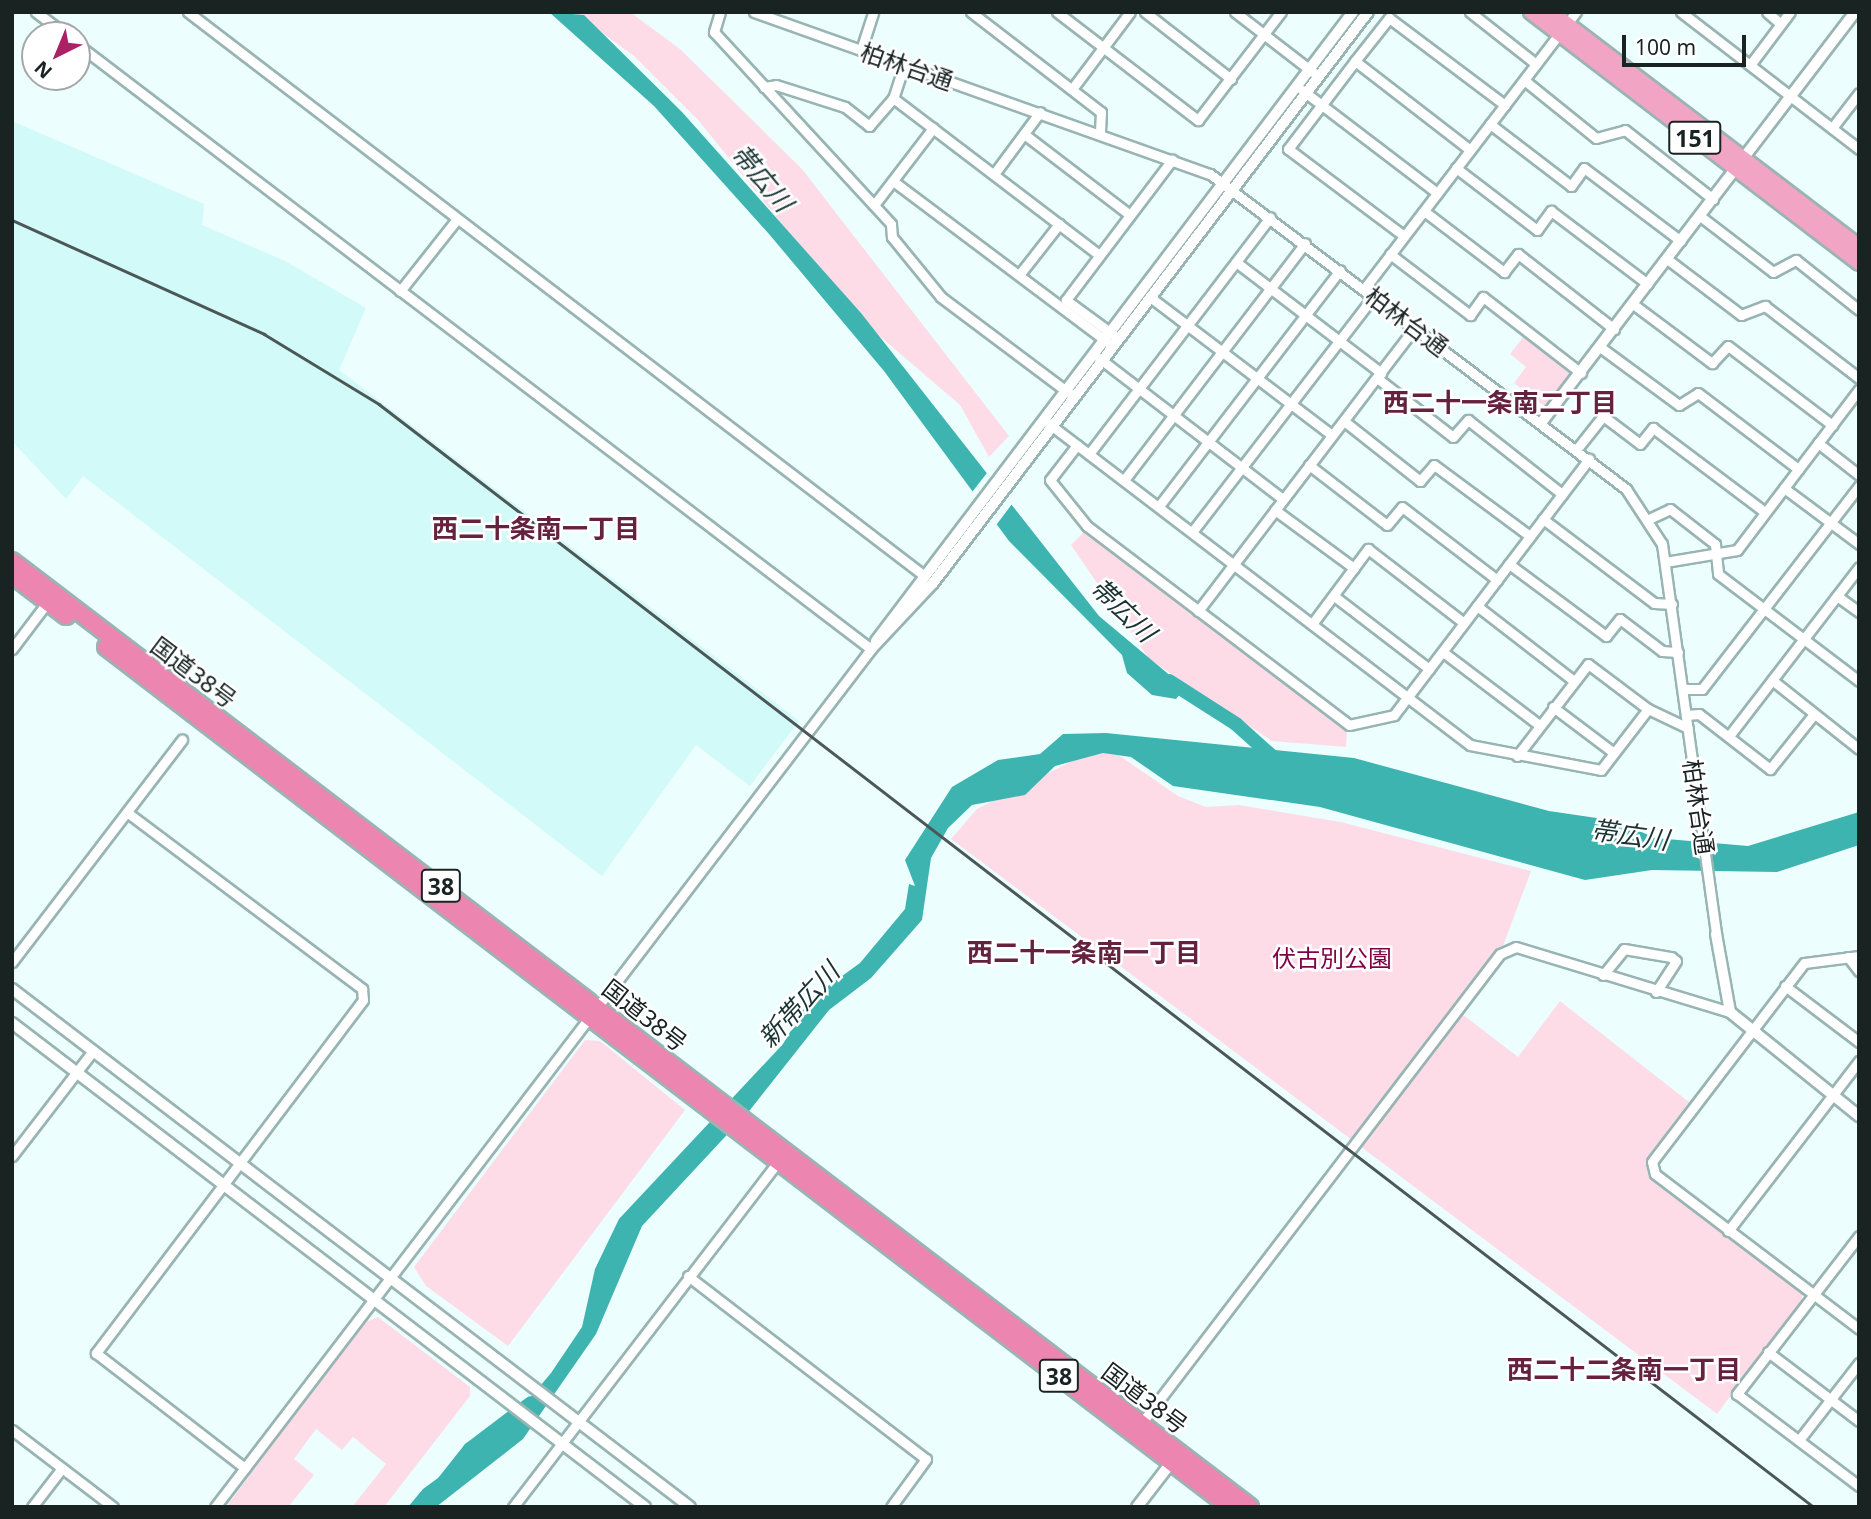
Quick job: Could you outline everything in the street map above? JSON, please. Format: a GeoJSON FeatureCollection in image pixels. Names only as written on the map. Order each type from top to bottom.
{"type":"FeatureCollection","features":[{"type":"Feature","properties":{"kind":"highway","name":"国道38号"},"geometry":{"type":"LineString","coordinates":[[12,561],[50,598]]}},
{"type":"Feature","properties":{"kind":"highway","name":"国道38号"},"geometry":{"type":"LineString","coordinates":[[12,575],[50,598],[1137,1429],[1250,1507]]}},
{"type":"Feature","properties":{"kind":"highway","name":"国道38号"},"geometry":{"type":"LineString","coordinates":[[1175,1457],[1230,1507]]}},
{"type":"Feature","properties":{"kind":"main road","name":"151"},"geometry":{"type":"LineString","coordinates":[[1531,12],[1563,30],[1740,164],[1859,247]]}},
{"type":"Feature","properties":{"kind":"main road","name":"151"},"geometry":{"type":"LineString","coordinates":[[1551,12],[1563,30]]}},
{"type":"Feature","properties":{"kind":"main road","name":"151"},"geometry":{"type":"LineString","coordinates":[[1740,164],[1859,263]]}},
{"type":"Feature","properties":{"kind":"street"},"geometry":{"type":"LineString","coordinates":[[188,12],[933,583]]}},
{"type":"Feature","properties":{"kind":"street"},"geometry":{"type":"LineString","coordinates":[[720,12],[714,32],[874,205],[941,296],[1073,397]]}},
{"type":"Feature","properties":{"kind":"street","name":"柏林台通"},"geometry":{"type":"LineString","coordinates":[[754,12],[1040,112],[1223,181],[1589,459],[1651,518],[1665,562],[1672,604],[1716,930]]}},
{"type":"Feature","properties":{"kind":"street"},"geometry":{"type":"LineString","coordinates":[[861,50],[873,12]]}},
{"type":"Feature","properties":{"kind":"street"},"geometry":{"type":"LineString","coordinates":[[971,12],[1101,112],[1100,134]]}},
{"type":"Feature","properties":{"kind":"street"},"geometry":{"type":"LineString","coordinates":[[1058,12],[1198,120],[1282,12]]}},
{"type":"Feature","properties":{"kind":"street"},"geometry":{"type":"LineString","coordinates":[[1072,89],[1130,12]]}},
{"type":"Feature","properties":{"kind":"street"},"geometry":{"type":"LineString","coordinates":[[1145,12],[1231,79]]}},
{"type":"Feature","properties":{"kind":"street"},"geometry":{"type":"LineString","coordinates":[[1235,12],[1318,76]]}},
{"type":"Feature","properties":{"kind":"street"},"geometry":{"type":"LineString","coordinates":[[1111,339],[1223,181],[1353,12]]}},
{"type":"Feature","properties":{"kind":"street"},"geometry":{"type":"LineString","coordinates":[[215,1507],[871,649],[922,574],[1063,389],[1150,297],[1368,12]]}},
{"type":"Feature","properties":{"kind":"street"},"geometry":{"type":"LineString","coordinates":[[1470,12],[1536,64]]}},
{"type":"Feature","properties":{"kind":"street"},"geometry":{"type":"LineString","coordinates":[[1364,289],[1576,12]]}},
{"type":"Feature","properties":{"kind":"street"},"geometry":{"type":"LineString","coordinates":[[1681,12],[1859,149]]}},
{"type":"Feature","properties":{"kind":"street"},"geometry":{"type":"LineString","coordinates":[[1767,12],[1782,24]]}},
{"type":"Feature","properties":{"kind":"street"},"geometry":{"type":"LineString","coordinates":[[1750,65],[1790,12]]}},
{"type":"Feature","properties":{"kind":"street"},"geometry":{"type":"LineString","coordinates":[[1541,423],[1855,12]]}},
{"type":"Feature","properties":{"kind":"street"},"geometry":{"type":"LineString","coordinates":[[1404,236],[1288,149],[1355,61],[1391,15],[1505,105]]}},
{"type":"Feature","properties":{"kind":"street"},"geometry":{"type":"LineString","coordinates":[[91,55],[871,649]]}},
{"type":"Feature","properties":{"kind":"street"},"geometry":{"type":"LineString","coordinates":[[1355,61],[1470,150]]}},
{"type":"Feature","properties":{"kind":"street"},"geometry":{"type":"LineString","coordinates":[[764,87],[776,85],[845,107],[869,126],[893,98],[904,65]]}},
{"type":"Feature","properties":{"kind":"street"},"geometry":{"type":"LineString","coordinates":[[1524,80],[1597,138],[1625,130],[1713,199]]}},
{"type":"Feature","properties":{"kind":"street"},"geometry":{"type":"LineString","coordinates":[[1296,86],[1437,193]]}},
{"type":"Feature","properties":{"kind":"street"},"geometry":{"type":"LineString","coordinates":[[1832,128],[1859,93]]}},
{"type":"Feature","properties":{"kind":"street"},"geometry":{"type":"LineString","coordinates":[[893,98],[1099,255]]}},
{"type":"Feature","properties":{"kind":"street"},"geometry":{"type":"LineString","coordinates":[[994,174],[1040,112]]}},
{"type":"Feature","properties":{"kind":"street"},"geometry":{"type":"LineString","coordinates":[[1490,124],[1571,186],[1584,168],[1681,242]]}},
{"type":"Feature","properties":{"kind":"street"},"geometry":{"type":"LineString","coordinates":[[874,205],[933,128]]}},
{"type":"Feature","properties":{"kind":"street"},"geometry":{"type":"LineString","coordinates":[[1024,134],[1130,215]]}},
{"type":"Feature","properties":{"kind":"street"},"geometry":{"type":"LineString","coordinates":[[1111,339],[1066,300],[1172,160]]}},
{"type":"Feature","properties":{"kind":"street"},"geometry":{"type":"LineString","coordinates":[[1456,168],[1537,230],[1551,211],[1648,284]]}},
{"type":"Feature","properties":{"kind":"street"},"geometry":{"type":"LineString","coordinates":[[893,181],[1019,275],[1111,339]]}},
{"type":"Feature","properties":{"kind":"street"},"geometry":{"type":"LineString","coordinates":[[1424,211],[1504,272],[1518,254],[1614,329]]}},
{"type":"Feature","properties":{"kind":"street"},"geometry":{"type":"LineString","coordinates":[[1700,216],[1773,272],[1796,260],[1859,310]]}},
{"type":"Feature","properties":{"kind":"street"},"geometry":{"type":"LineString","coordinates":[[1089,454],[1270,217]]}},
{"type":"Feature","properties":{"kind":"street"},"geometry":{"type":"LineString","coordinates":[[400,291],[457,219]]}},
{"type":"Feature","properties":{"kind":"street"},"geometry":{"type":"LineString","coordinates":[[1019,275],[1059,224]]}},
{"type":"Feature","properties":{"kind":"street"},"geometry":{"type":"LineString","coordinates":[[1124,480],[1304,243]]}},
{"type":"Feature","properties":{"kind":"street"},"geometry":{"type":"LineString","coordinates":[[1390,254],[1470,315],[1483,297],[1581,373]]}},
{"type":"Feature","properties":{"kind":"street"},"geometry":{"type":"LineString","coordinates":[[1667,259],[1741,315],[1765,306],[1859,378]]}},
{"type":"Feature","properties":{"kind":"street"},"geometry":{"type":"LineString","coordinates":[[1236,262],[1339,340],[1454,437],[1468,420],[1562,494]]}},
{"type":"Feature","properties":{"kind":"street"},"geometry":{"type":"LineString","coordinates":[[1159,506],[1339,270]]}},
{"type":"Feature","properties":{"kind":"street"},"geometry":{"type":"LineString","coordinates":[[1192,532],[1374,296]]}},
{"type":"Feature","properties":{"kind":"street"},"geometry":{"type":"LineString","coordinates":[[1150,297],[1332,435]]}},
{"type":"Feature","properties":{"kind":"street"},"geometry":{"type":"LineString","coordinates":[[1633,304],[1712,363],[1728,346],[1832,425]]}},
{"type":"Feature","properties":{"kind":"street"},"geometry":{"type":"LineString","coordinates":[[1198,611],[1415,327]]}},
{"type":"Feature","properties":{"kind":"street"},"geometry":{"type":"LineString","coordinates":[[1600,347],[1679,405],[1698,393],[1798,469]]}},
{"type":"Feature","properties":{"kind":"street"},"geometry":{"type":"LineString","coordinates":[[871,649],[933,583],[1073,397],[1097,356]]}},
{"type":"Feature","properties":{"kind":"street"},"geometry":{"type":"LineString","coordinates":[[1097,356],[1283,499]]}},
{"type":"Feature","properties":{"kind":"street"},"geometry":{"type":"LineString","coordinates":[[1665,562],[1718,557],[1737,550],[1832,425],[1855,403],[1859,389]]}},
{"type":"Feature","properties":{"kind":"street"},"geometry":{"type":"LineString","coordinates":[[1576,450],[1603,416],[1640,444],[1653,428],[1765,512]]}},
{"type":"Feature","properties":{"kind":"street"},"geometry":{"type":"LineString","coordinates":[[1041,418],[1470,745],[1601,770],[1648,709]]}},
{"type":"Feature","properties":{"kind":"street"},"geometry":{"type":"LineString","coordinates":[[1344,421],[1420,481],[1434,465],[1530,536]]}},
{"type":"Feature","properties":{"kind":"street"},"geometry":{"type":"LineString","coordinates":[[1818,443],[1859,475]]}},
{"type":"Feature","properties":{"kind":"street"},"geometry":{"type":"LineString","coordinates":[[1077,444],[1050,480],[1087,526],[1349,725],[1394,715],[1589,459]]}},
{"type":"Feature","properties":{"kind":"street"},"geometry":{"type":"LineString","coordinates":[[1309,465],[1387,525],[1402,507],[1497,580]]}},
{"type":"Feature","properties":{"kind":"street"},"geometry":{"type":"LineString","coordinates":[[1683,689],[1702,689],[1859,486]]}},
{"type":"Feature","properties":{"kind":"street"},"geometry":{"type":"LineString","coordinates":[[1784,488],[1859,544]]}},
{"type":"Feature","properties":{"kind":"street"},"geometry":{"type":"LineString","coordinates":[[1651,518],[1670,509],[1715,544],[1718,574],[1859,681]]}},
{"type":"Feature","properties":{"kind":"street"},"geometry":{"type":"LineString","coordinates":[[1275,510],[1354,568]]}},
{"type":"Feature","properties":{"kind":"street"},"geometry":{"type":"LineString","coordinates":[[1543,519],[1654,603],[1672,604]]}},
{"type":"Feature","properties":{"kind":"street"},"geometry":{"type":"LineString","coordinates":[[1312,624],[1368,549],[1464,623]]}},
{"type":"Feature","properties":{"kind":"street"},"geometry":{"type":"LineString","coordinates":[[1509,564],[1606,636],[1620,619],[1662,650],[1678,652]]}},
{"type":"Feature","properties":{"kind":"street"},"geometry":{"type":"LineString","coordinates":[[1728,736],[1859,567]]}},
{"type":"Feature","properties":{"kind":"street"},"geometry":{"type":"LineString","coordinates":[[1334,596],[1429,669]]}},
{"type":"Feature","properties":{"kind":"street"},"geometry":{"type":"LineString","coordinates":[[1837,596],[1859,612]]}},
{"type":"Feature","properties":{"kind":"street"},"geometry":{"type":"LineString","coordinates":[[12,649],[50,598]]}},
{"type":"Feature","properties":{"kind":"street"},"geometry":{"type":"LineString","coordinates":[[1477,606],[1574,681]]}},
{"type":"Feature","properties":{"kind":"street"},"geometry":{"type":"LineString","coordinates":[[1443,652],[1539,725]]}},
{"type":"Feature","properties":{"kind":"street"},"geometry":{"type":"LineString","coordinates":[[1517,756],[1588,664],[1648,709],[1688,728]]}},
{"type":"Feature","properties":{"kind":"street"},"geometry":{"type":"LineString","coordinates":[[1772,680],[1859,749]]}},
{"type":"Feature","properties":{"kind":"street"},"geometry":{"type":"LineString","coordinates":[[1553,707],[1614,753]]}},
{"type":"Feature","properties":{"kind":"street"},"geometry":{"type":"LineString","coordinates":[[1686,715],[1699,714],[1770,769],[1814,714]]}},
{"type":"Feature","properties":{"kind":"street"},"geometry":{"type":"LineString","coordinates":[[12,961],[183,740]]}},
{"type":"Feature","properties":{"kind":"street"},"geometry":{"type":"LineString","coordinates":[[128,813],[362,989],[363,1000],[96,1353],[245,1468]]}},
{"type":"Feature","properties":{"kind":"street"},"geometry":{"type":"LineString","coordinates":[[1716,930],[1730,1012]]}},
{"type":"Feature","properties":{"kind":"street"},"geometry":{"type":"LineString","coordinates":[[1137,1429],[1500,954],[1516,947],[1656,992],[1730,1012],[1750,1032],[1859,1116]]}},
{"type":"Feature","properties":{"kind":"street"},"geometry":{"type":"LineString","coordinates":[[1603,975],[1624,949],[1671,957],[1676,961],[1656,992]]}},
{"type":"Feature","properties":{"kind":"street"},"geometry":{"type":"LineString","coordinates":[[1859,971],[1854,957],[1804,963],[1652,1162],[1656,1174],[1859,1329]]}},
{"type":"Feature","properties":{"kind":"street"},"geometry":{"type":"LineString","coordinates":[[1786,986],[1859,1042]]}},
{"type":"Feature","properties":{"kind":"street"},"geometry":{"type":"LineString","coordinates":[[12,989],[690,1507]]}},
{"type":"Feature","properties":{"kind":"street"},"geometry":{"type":"LineString","coordinates":[[12,1023],[645,1507]]}},
{"type":"Feature","properties":{"kind":"street"},"geometry":{"type":"LineString","coordinates":[[12,1156],[93,1051]]}},
{"type":"Feature","properties":{"kind":"street"},"geometry":{"type":"LineString","coordinates":[[1728,1231],[1859,1061]]}},
{"type":"Feature","properties":{"kind":"street"},"geometry":{"type":"LineString","coordinates":[[513,1507],[688,1276],[776,1152]]}},
{"type":"Feature","properties":{"kind":"street"},"geometry":{"type":"LineString","coordinates":[[1859,1236],[1737,1394],[1859,1486]]}},
{"type":"Feature","properties":{"kind":"street"},"geometry":{"type":"LineString","coordinates":[[1849,1249],[1859,1257]]}},
{"type":"Feature","properties":{"kind":"street"},"geometry":{"type":"LineString","coordinates":[[688,1276],[926,1459],[891,1507]]}},
{"type":"Feature","properties":{"kind":"street"},"geometry":{"type":"LineString","coordinates":[[1768,1352],[1859,1421]]}},
{"type":"Feature","properties":{"kind":"street"},"geometry":{"type":"LineString","coordinates":[[1799,1440],[1859,1363]]}},
{"type":"Feature","properties":{"kind":"street"},"geometry":{"type":"LineString","coordinates":[[12,1430],[113,1507]]}},
{"type":"Feature","properties":{"kind":"street"},"geometry":{"type":"LineString","coordinates":[[1137,1507],[1175,1457]]}},
{"type":"Feature","properties":{"kind":"street"},"geometry":{"type":"LineString","coordinates":[[32,1507],[62,1468]]}},
{"type":"Feature","properties":{"kind":"shaded area"},"geometry":{"type":"Polygon","coordinates":[[[12,121],[204,204],[202,225],[285,261],[366,308],[339,370],[799,721],[750,786],[696,745],[602,876],[83,476],[66,499],[12,441],[12,121]]]}},
{"type":"Feature","properties":{"kind":"green space"},"geometry":{"type":"Polygon","coordinates":[[[573,12],[630,12],[680,49],[802,169],[1009,436],[989,457],[960,405],[855,315],[699,121],[634,56],[573,12]]]}},
{"type":"Feature","properties":{"kind":"green space"},"geometry":{"type":"Polygon","coordinates":[[[1525,335],[1572,376],[1547,408],[1514,383],[1526,367],[1510,354],[1525,335]]]}},
{"type":"Feature","properties":{"kind":"green space"},"geometry":{"type":"Polygon","coordinates":[[[1085,531],[1347,731],[1346,747],[1272,741],[1149,659],[1071,545],[1085,531]]]}},
{"type":"Feature","properties":{"kind":"green space","name":"伏古別公園"},"geometry":{"type":"Polygon","coordinates":[[[1104,745],[1178,796],[1206,807],[1239,805],[1341,822],[1531,871],[1500,954],[1457,1010],[1518,1057],[1560,1001],[1689,1102],[1647,1158],[1649,1176],[1802,1290],[1802,1300],[1717,1414],[951,839],[977,809],[1104,745]]]}},
{"type":"Feature","properties":{"kind":"green space"},"geometry":{"type":"Polygon","coordinates":[[[585,1040],[600,1041],[685,1110],[508,1346],[426,1286],[414,1267],[585,1040]]]}},
{"type":"Feature","properties":{"kind":"green space"},"geometry":{"type":"Polygon","coordinates":[[[378,1317],[470,1387],[470,1396],[384,1507],[352,1507],[386,1464],[353,1437],[342,1450],[316,1429],[294,1459],[314,1475],[288,1507],[226,1507],[363,1323],[378,1317]]]}},
{"type":"Feature","properties":{"kind":"water"},"geometry":{"type":"Polygon","coordinates":[[[549,12],[584,15],[682,112],[861,313],[1099,616],[1185,688],[1176,699],[1152,695],[1127,673],[1122,655],[1009,541],[884,371],[769,234],[654,106],[549,12]]]}},
{"type":"Feature","properties":{"kind":"water"},"geometry":{"type":"Polygon","coordinates":[[[1106,733],[1354,758],[1549,811],[1617,821],[1655,838],[1748,846],[1859,812],[1859,845],[1777,872],[1652,870],[1585,880],[1320,807],[1173,786],[1131,757],[1103,753],[1055,766],[1025,795],[972,805],[948,828],[931,858],[922,920],[871,978],[829,1010],[750,1110],[642,1226],[596,1334],[523,1439],[436,1507],[408,1507],[423,1489],[502,1431],[551,1373],[582,1327],[595,1269],[619,1219],[783,1044],[809,1000],[860,963],[905,909],[909,884],[915,886],[905,860],[952,787],[998,760],[1040,754],[1063,734],[1106,733]]]}},
{"type":"Feature","properties":{"kind":"pier"},"geometry":{"type":"Polygon","coordinates":[[[987,473],[1012,504],[994,528],[969,496],[987,473]]]}},
{"type":"Feature","properties":{"kind":"waterway","name":"帯広川"},"geometry":{"type":"LineString","coordinates":[[1169,681],[1236,724],[1284,767]]}},
{"type":"Feature","properties":{"kind":"waterway","name":"新帯広川"},"geometry":{"type":"LineString","coordinates":[[424,1507],[470,1449],[531,1403]]}},
{"type":"Feature","properties":{"kind":"railway"},"geometry":{"type":"LineString","coordinates":[[12,220],[264,334],[379,404],[1814,1507]]}},
{"type":"Feature","properties":{"kind":"district","name":"西二十一条南二丁目"},"geometry":{"type":"Point","coordinates":[1500,403]}},
{"type":"Feature","properties":{"kind":"district","name":"西二十条南一丁目"},"geometry":{"type":"Point","coordinates":[536,529]}},
{"type":"Feature","properties":{"kind":"district","name":"西二十一条南一丁目"},"geometry":{"type":"Point","coordinates":[1084,953]}},
{"type":"Feature","properties":{"kind":"district","name":"西二十二条南一丁目"},"geometry":{"type":"Point","coordinates":[1624,1370]}}]}
